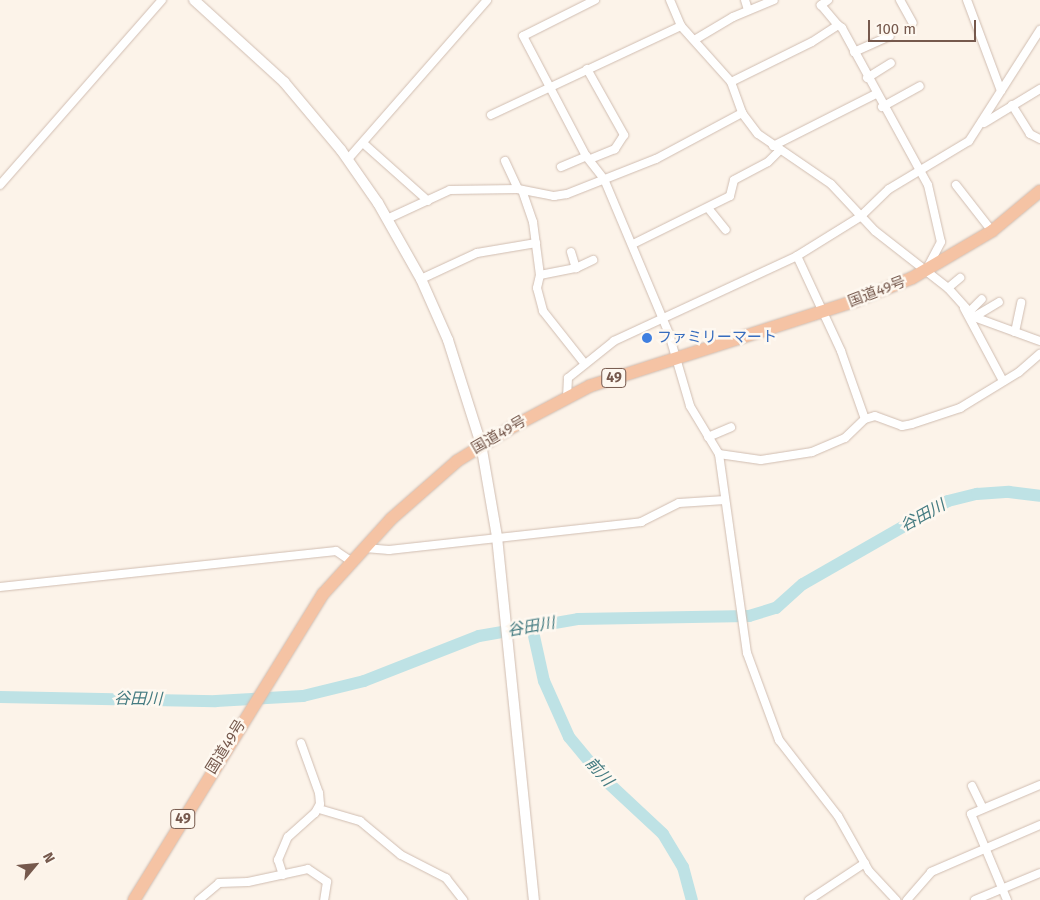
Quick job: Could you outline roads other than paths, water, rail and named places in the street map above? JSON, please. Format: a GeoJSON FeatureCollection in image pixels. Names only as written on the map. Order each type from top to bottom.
{"type":"FeatureCollection","features":[{"type":"Feature","properties":{"kind":"highway","name":"国道49号"},"geometry":{"type":"LineString","coordinates":[[134,900],[268,680],[323,594],[351,561],[430,483],[481,444],[567,397],[676,358],[886,290],[926,270],[992,231],[1040,190]]}},
{"type":"Feature","properties":{"kind":"street"},"geometry":{"type":"LineString","coordinates":[[0,185],[162,0]]}},
{"type":"Feature","properties":{"kind":"street"},"geometry":{"type":"LineString","coordinates":[[194,0],[284,82],[348,159],[388,219],[421,278],[448,340],[481,444],[497,537],[534,900]]}},
{"type":"Feature","properties":{"kind":"street"},"geometry":{"type":"LineString","coordinates":[[348,159],[487,0]]}},
{"type":"Feature","properties":{"kind":"street"},"geometry":{"type":"LineString","coordinates":[[595,0],[523,36],[588,158],[604,179],[633,244],[662,317],[690,406],[719,454],[746,641],[753,674],[779,740],[838,816],[864,863],[896,900]]}},
{"type":"Feature","properties":{"kind":"street"},"geometry":{"type":"LineString","coordinates":[[670,0],[681,26],[696,39],[731,82],[742,113],[753,129],[777,148],[831,184],[860,217],[948,288],[969,312],[1003,381]]}},
{"type":"Feature","properties":{"kind":"street"},"geometry":{"type":"LineString","coordinates":[[746,0],[748,10]]}},
{"type":"Feature","properties":{"kind":"street"},"geometry":{"type":"LineString","coordinates":[[696,39],[748,10],[774,0]]}},
{"type":"Feature","properties":{"kind":"street"},"geometry":{"type":"LineString","coordinates":[[828,0],[821,5],[838,25],[854,52],[882,107],[920,170],[932,198],[941,235],[940,249],[929,261],[926,270]]}},
{"type":"Feature","properties":{"kind":"street"},"geometry":{"type":"LineString","coordinates":[[900,0],[913,23]]}},
{"type":"Feature","properties":{"kind":"street"},"geometry":{"type":"LineString","coordinates":[[969,1],[1001,91]]}},
{"type":"Feature","properties":{"kind":"street"},"geometry":{"type":"LineString","coordinates":[[731,82],[812,42],[838,25]]}},
{"type":"Feature","properties":{"kind":"street"},"geometry":{"type":"LineString","coordinates":[[491,115],[681,26]]}},
{"type":"Feature","properties":{"kind":"street"},"geometry":{"type":"LineString","coordinates":[[567,397],[568,378],[584,363],[614,341],[662,317],[797,256],[860,217],[889,189],[969,142],[1040,30]]}},
{"type":"Feature","properties":{"kind":"street"},"geometry":{"type":"LineString","coordinates":[[854,52],[890,36]]}},
{"type":"Feature","properties":{"kind":"street"},"geometry":{"type":"LineString","coordinates":[[868,78],[890,63]]}},
{"type":"Feature","properties":{"kind":"street"},"geometry":{"type":"LineString","coordinates":[[561,167],[615,149],[624,135],[587,69]]}},
{"type":"Feature","properties":{"kind":"street"},"geometry":{"type":"LineString","coordinates":[[882,107],[920,86]]}},
{"type":"Feature","properties":{"kind":"street"},"geometry":{"type":"LineString","coordinates":[[982,124],[1040,89]]}},
{"type":"Feature","properties":{"kind":"street"},"geometry":{"type":"LineString","coordinates":[[633,244],[708,208],[732,194],[734,180],[768,162],[777,148],[876,94]]}},
{"type":"Feature","properties":{"kind":"street"},"geometry":{"type":"LineString","coordinates":[[1012,105],[1030,134],[1040,139]]}},
{"type":"Feature","properties":{"kind":"street"},"geometry":{"type":"LineString","coordinates":[[388,219],[459,189],[520,190],[560,195],[656,159],[742,113]]}},
{"type":"Feature","properties":{"kind":"street"},"geometry":{"type":"LineString","coordinates":[[363,143],[428,201]]}},
{"type":"Feature","properties":{"kind":"street"},"geometry":{"type":"LineString","coordinates":[[505,161],[520,190],[536,242],[540,275],[537,288],[543,311],[584,363]]}},
{"type":"Feature","properties":{"kind":"street"},"geometry":{"type":"LineString","coordinates":[[956,185],[992,231]]}},
{"type":"Feature","properties":{"kind":"street"},"geometry":{"type":"LineString","coordinates":[[708,208],[726,230]]}},
{"type":"Feature","properties":{"kind":"street"},"geometry":{"type":"LineString","coordinates":[[421,278],[477,253],[536,242]]}},
{"type":"Feature","properties":{"kind":"street"},"geometry":{"type":"LineString","coordinates":[[571,252],[576,268]]}},
{"type":"Feature","properties":{"kind":"street"},"geometry":{"type":"LineString","coordinates":[[797,256],[845,360],[865,419]]}},
{"type":"Feature","properties":{"kind":"street"},"geometry":{"type":"LineString","coordinates":[[540,275],[576,268],[593,260]]}},
{"type":"Feature","properties":{"kind":"street"},"geometry":{"type":"LineString","coordinates":[[948,288],[960,278]]}},
{"type":"Feature","properties":{"kind":"street"},"geometry":{"type":"LineString","coordinates":[[969,312],[982,299]]}},
{"type":"Feature","properties":{"kind":"street"},"geometry":{"type":"LineString","coordinates":[[969,312],[1000,302]]}},
{"type":"Feature","properties":{"kind":"street"},"geometry":{"type":"LineString","coordinates":[[1016,332],[1021,303]]}},
{"type":"Feature","properties":{"kind":"street"},"geometry":{"type":"LineString","coordinates":[[969,312],[1040,341]]}},
{"type":"Feature","properties":{"kind":"street"},"geometry":{"type":"LineString","coordinates":[[719,454],[762,460],[812,452],[852,434],[865,419],[878,416],[907,425],[960,408],[1003,381],[1040,354]]}},
{"type":"Feature","properties":{"kind":"street"},"geometry":{"type":"LineString","coordinates":[[708,437],[730,427]]}},
{"type":"Feature","properties":{"kind":"street"},"geometry":{"type":"LineString","coordinates":[[365,548],[389,550],[641,522],[680,503],[725,500]]}},
{"type":"Feature","properties":{"kind":"street"},"geometry":{"type":"LineString","coordinates":[[0,587],[336,551],[351,561]]}},
{"type":"Feature","properties":{"kind":"street"},"geometry":{"type":"LineString","coordinates":[[283,874],[278,860],[288,837],[319,808],[319,792],[301,743]]}},
{"type":"Feature","properties":{"kind":"street"},"geometry":{"type":"LineString","coordinates":[[1007,900],[972,814],[1040,784]]}},
{"type":"Feature","properties":{"kind":"street"},"geometry":{"type":"LineString","coordinates":[[972,786],[983,809]]}},
{"type":"Feature","properties":{"kind":"street"},"geometry":{"type":"LineString","coordinates":[[319,808],[360,821],[401,855],[446,878],[463,900]]}},
{"type":"Feature","properties":{"kind":"street"},"geometry":{"type":"LineString","coordinates":[[907,900],[931,872],[1040,825]]}},
{"type":"Feature","properties":{"kind":"street"},"geometry":{"type":"LineString","coordinates":[[810,900],[864,863]]}},
{"type":"Feature","properties":{"kind":"street"},"geometry":{"type":"LineString","coordinates":[[199,900],[219,883],[242,883],[312,870],[327,882],[324,900]]}},
{"type":"Feature","properties":{"kind":"street"},"geometry":{"type":"LineString","coordinates":[[975,900],[1040,873]]}},
{"type":"Feature","properties":{"kind":"waterway","name":"前川"},"geometry":{"type":"LineString","coordinates":[[0,697],[216,701],[303,696],[364,681],[479,636],[578,619],[749,616],[776,608],[803,584],[948,501],[977,494],[1009,492],[1040,496]]}},
{"type":"Feature","properties":{"kind":"waterway","name":"前川"},"geometry":{"type":"LineString","coordinates":[[532,627],[544,681],[569,737],[603,778],[663,834],[683,867],[692,900]]}},
{"type":"Feature","properties":{"kind":"place","name":"ファミリーマート"},"geometry":{"type":"Point","coordinates":[647,338]}},
{"type":"Feature","properties":{"kind":"water label","name":"谷田川"},"geometry":{"type":"Point","coordinates":[923,516]}},
{"type":"Feature","properties":{"kind":"water label","name":"谷田川"},"geometry":{"type":"Point","coordinates":[531,627]}},
{"type":"Feature","properties":{"kind":"water label","name":"谷田川"},"geometry":{"type":"Point","coordinates":[138,699]}}]}
